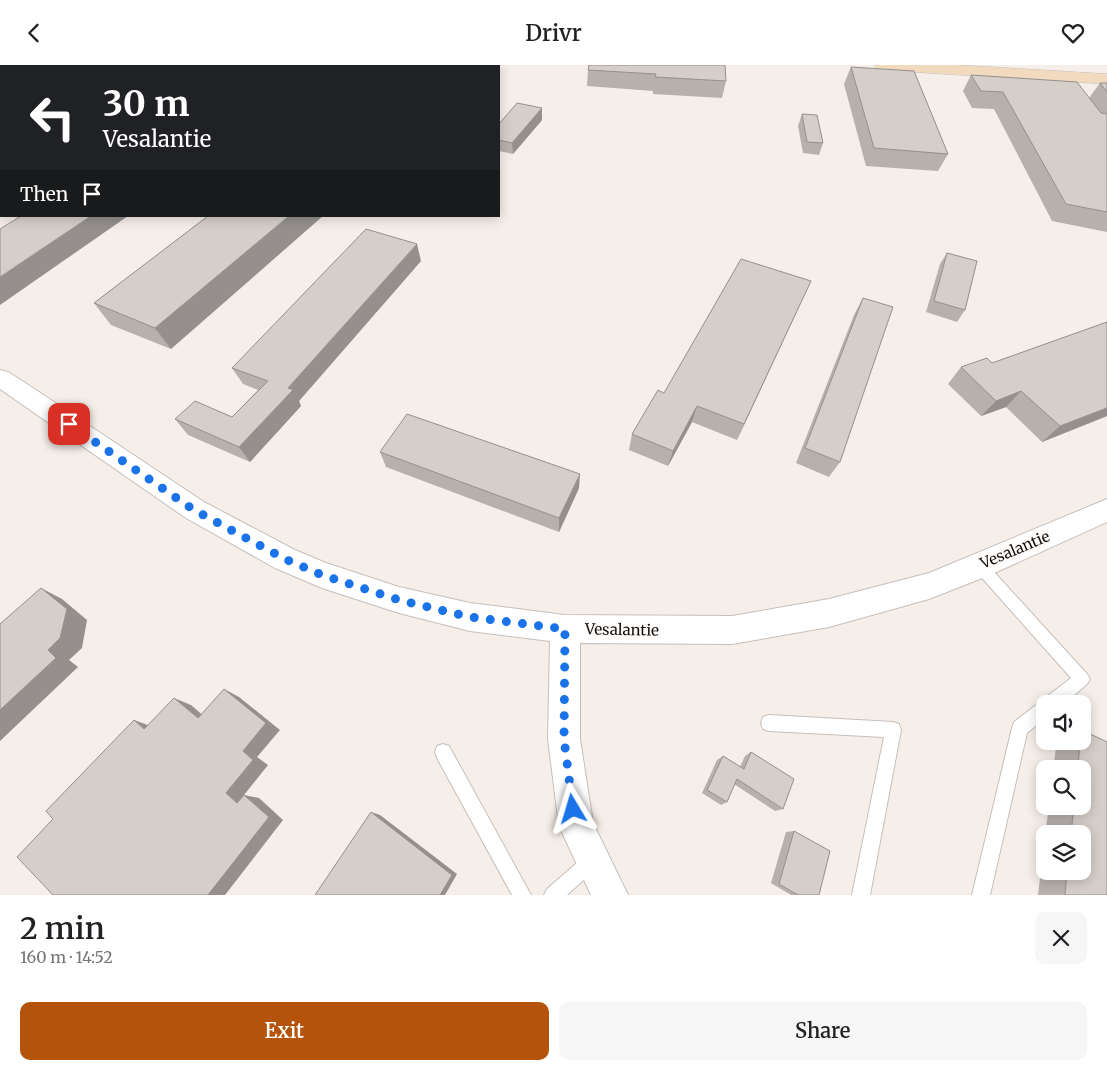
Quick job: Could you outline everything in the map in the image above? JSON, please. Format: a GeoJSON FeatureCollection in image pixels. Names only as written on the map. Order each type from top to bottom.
{"type":"FeatureCollection","features":[{"type":"Feature","properties":{"kind":"main road"},"geometry":{"type":"LineString","coordinates":[[882,65],[1107,79]]}},
{"type":"Feature","properties":{"kind":"street","name":"Vesalantie"},"geometry":{"type":"LineString","coordinates":[[0,378],[26,393],[194,510],[322,575],[408,603],[470,617],[565,629],[732,630],[829,613],[929,586],[980,566],[1107,510]]}},
{"type":"Feature","properties":{"kind":"street"},"geometry":{"type":"LineString","coordinates":[[565,629],[564,739],[576,827],[610,895]]}},
{"type":"Feature","properties":{"kind":"lane"},"geometry":{"type":"LineString","coordinates":[[980,566],[1082,679],[1062,695]]}},
{"type":"Feature","properties":{"kind":"lane"},"geometry":{"type":"LineString","coordinates":[[981,895],[1020,728],[1036,715]]}},
{"type":"Feature","properties":{"kind":"lane"},"geometry":{"type":"LineString","coordinates":[[769,723],[892,729],[861,895]]}},
{"type":"Feature","properties":{"kind":"lane"},"geometry":{"type":"LineString","coordinates":[[443,753],[522,895]]}},
{"type":"Feature","properties":{"kind":"lane"},"geometry":{"type":"LineString","coordinates":[[553,895],[592,860]]}},
{"type":"Feature","properties":{"kind":"building"},"geometry":{"type":"Polygon","coordinates":[[[589,65],[725,65],[726,81],[655,77],[656,74],[588,70],[589,65]]]}},
{"type":"Feature","properties":{"kind":"building"},"geometry":{"type":"Polygon","coordinates":[[[851,67],[914,71],[948,154],[874,148],[851,67]]]}},
{"type":"Feature","properties":{"kind":"building"},"geometry":{"type":"Polygon","coordinates":[[[971,75],[1077,82],[1101,113],[1107,114],[1107,212],[1066,204],[1003,92],[981,91],[971,75]]]}},
{"type":"Feature","properties":{"kind":"building"},"geometry":{"type":"Polygon","coordinates":[[[1100,83],[1107,83],[1107,92],[1100,83]]]}},
{"type":"Feature","properties":{"kind":"building"},"geometry":{"type":"Polygon","coordinates":[[[517,103],[542,108],[512,143],[500,140],[500,123],[517,103]]]}},
{"type":"Feature","properties":{"kind":"building"},"geometry":{"type":"Polygon","coordinates":[[[802,114],[817,115],[823,143],[807,142],[802,114]]]}},
{"type":"Feature","properties":{"kind":"building"},"geometry":{"type":"Polygon","coordinates":[[[19,217],[90,217],[0,277],[0,229],[19,217]]]}},
{"type":"Feature","properties":{"kind":"building"},"geometry":{"type":"Polygon","coordinates":[[[207,217],[288,217],[155,328],[94,303],[207,217]]]}},
{"type":"Feature","properties":{"kind":"building"},"geometry":{"type":"Polygon","coordinates":[[[366,229],[417,244],[288,388],[293,390],[239,447],[175,419],[195,401],[232,417],[268,381],[232,368],[366,229]]]}},
{"type":"Feature","properties":{"kind":"building"},"geometry":{"type":"Polygon","coordinates":[[[947,253],[977,261],[965,310],[934,301],[947,253]]]}},
{"type":"Feature","properties":{"kind":"building"},"geometry":{"type":"Polygon","coordinates":[[[741,259],[811,281],[744,424],[697,406],[673,451],[632,434],[658,390],[664,393],[741,259]]]}},
{"type":"Feature","properties":{"kind":"building"},"geometry":{"type":"Polygon","coordinates":[[[863,298],[893,307],[840,462],[805,448],[863,298]]]}},
{"type":"Feature","properties":{"kind":"building"},"geometry":{"type":"Polygon","coordinates":[[[1107,322],[1107,408],[1060,426],[1021,391],[996,401],[961,367],[987,358],[992,363],[1107,322]]]}},
{"type":"Feature","properties":{"kind":"building"},"geometry":{"type":"Polygon","coordinates":[[[407,414],[580,474],[559,518],[380,452],[407,414]]]}},
{"type":"Feature","properties":{"kind":"building"},"geometry":{"type":"Polygon","coordinates":[[[41,588],[67,609],[60,638],[48,650],[56,658],[0,710],[0,624],[41,588]]]}},
{"type":"Feature","properties":{"kind":"building"},"geometry":{"type":"Polygon","coordinates":[[[224,689],[266,723],[243,751],[253,760],[226,793],[237,803],[244,795],[269,817],[208,895],[53,895],[17,857],[53,819],[46,811],[134,720],[144,729],[174,698],[198,718],[224,689]]]}},
{"type":"Feature","properties":{"kind":"building"},"geometry":{"type":"Polygon","coordinates":[[[1091,734],[1107,742],[1107,895],[1065,895],[1066,880],[1091,880],[1091,825],[1072,825],[1073,815],[1091,815],[1091,760],[1079,760],[1079,750],[1091,750],[1091,734]]]}},
{"type":"Feature","properties":{"kind":"building"},"geometry":{"type":"Polygon","coordinates":[[[751,752],[794,779],[783,809],[737,779],[727,802],[707,790],[723,756],[744,769],[751,752]]]}},
{"type":"Feature","properties":{"kind":"building"},"geometry":{"type":"Polygon","coordinates":[[[371,812],[452,875],[440,895],[315,895],[371,812]]]}},
{"type":"Feature","properties":{"kind":"building"},"geometry":{"type":"Polygon","coordinates":[[[794,831],[830,851],[819,895],[798,895],[779,884],[794,831]]]}},
{"type":"Feature","properties":{"kind":"route"},"geometry":{"type":"LineString","coordinates":[[69,424],[146,475],[194,510],[285,559],[322,575],[399,600],[470,617],[565,629],[564,739],[573,809]]}}]}
